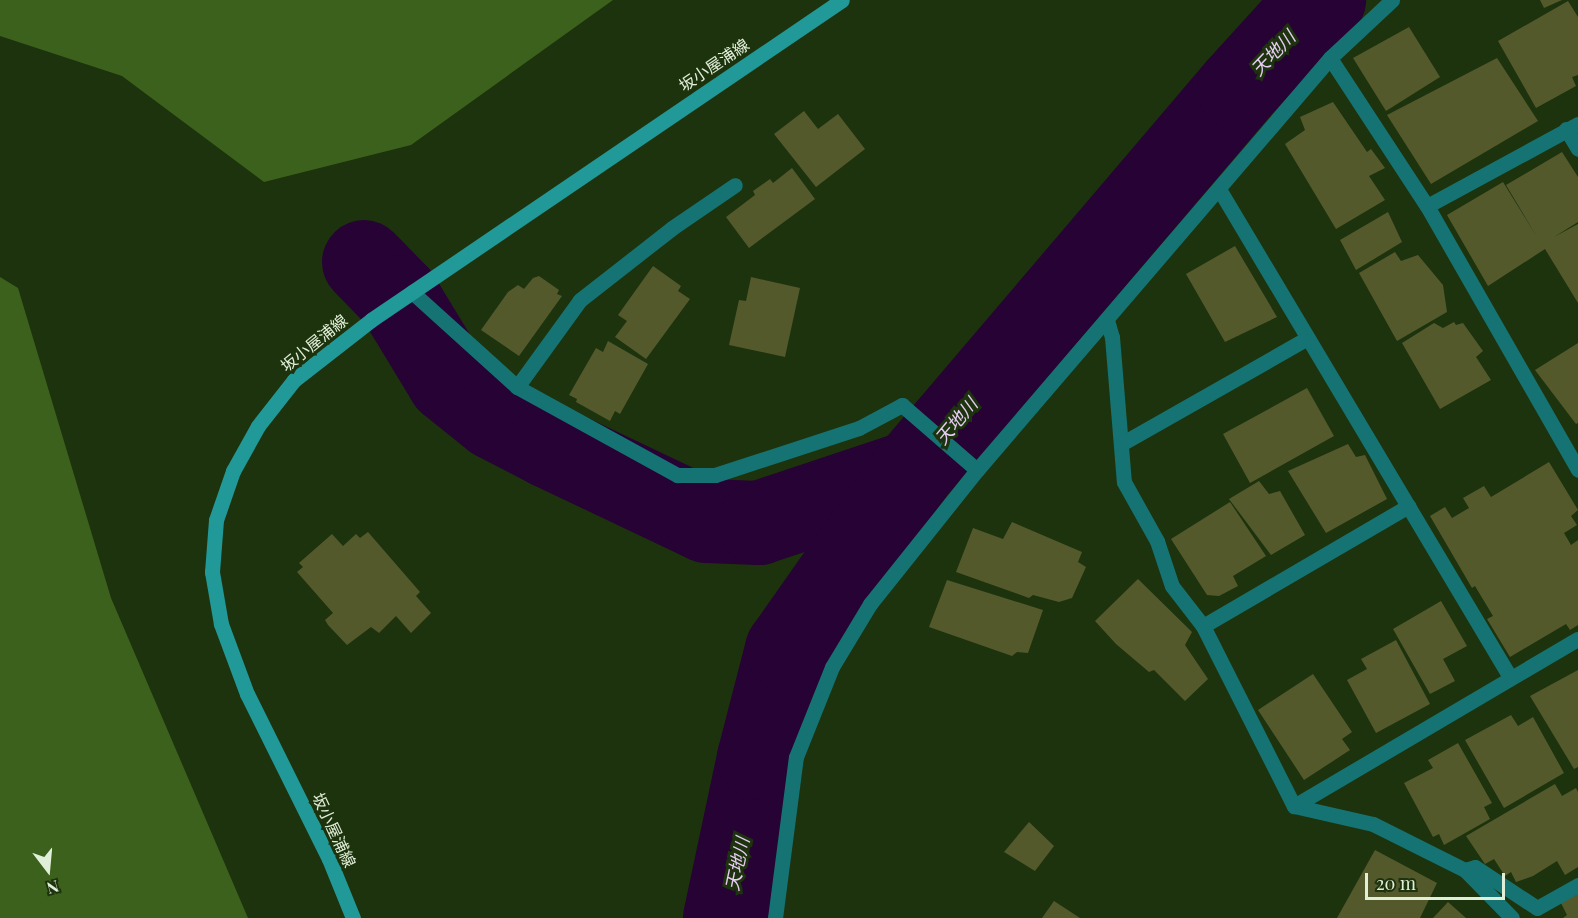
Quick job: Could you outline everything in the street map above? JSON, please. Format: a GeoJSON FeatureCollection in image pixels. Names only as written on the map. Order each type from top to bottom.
{"type":"FeatureCollection","features":[{"type":"Feature","properties":{"kind":"main road","name":"坂小屋浦線"},"geometry":{"type":"LineString","coordinates":[[353,918],[330,859],[247,694],[221,624],[212,572],[216,520],[233,471],[258,426],[294,380],[371,320],[842,0]]}},
{"type":"Feature","properties":{"kind":"street"},"geometry":{"type":"LineString","coordinates":[[774,918],[796,757],[832,667],[870,604],[972,465],[1107,320],[1330,58],[1392,0]]}},
{"type":"Feature","properties":{"kind":"street"},"geometry":{"type":"LineString","coordinates":[[1330,58],[1427,206],[1578,470]]}},
{"type":"Feature","properties":{"kind":"street"},"geometry":{"type":"LineString","coordinates":[[1427,206],[1572,127],[1578,149]]}},
{"type":"Feature","properties":{"kind":"street"},"geometry":{"type":"LineString","coordinates":[[517,387],[580,300],[672,228],[735,185]]}},
{"type":"Feature","properties":{"kind":"street"},"geometry":{"type":"LineString","coordinates":[[1219,189],[1306,339],[1510,677]]}},
{"type":"Feature","properties":{"kind":"street"},"geometry":{"type":"LineString","coordinates":[[412,292],[517,387],[677,475],[715,475],[859,428],[902,405],[972,465]]}},
{"type":"Feature","properties":{"kind":"street"},"geometry":{"type":"LineString","coordinates":[[1107,320],[1112,338],[1124,482],[1157,541],[1172,586],[1203,626],[1294,806]]}},
{"type":"Feature","properties":{"kind":"street"},"geometry":{"type":"LineString","coordinates":[[1121,444],[1306,339]]}},
{"type":"Feature","properties":{"kind":"street"},"geometry":{"type":"LineString","coordinates":[[1203,626],[1408,506]]}},
{"type":"Feature","properties":{"kind":"street"},"geometry":{"type":"LineString","coordinates":[[1294,806],[1578,639]]}},
{"type":"Feature","properties":{"kind":"street"},"geometry":{"type":"LineString","coordinates":[[1294,806],[1373,824],[1465,870],[1512,918]]}},
{"type":"Feature","properties":{"kind":"street"},"geometry":{"type":"LineString","coordinates":[[1465,870],[1474,867],[1539,913],[1578,885]]}},
{"type":"Feature","properties":{"kind":"green space"},"geometry":{"type":"Polygon","coordinates":[[[0,0],[613,0],[411,145],[264,182],[122,76],[0,36],[0,0]]]}},
{"type":"Feature","properties":{"kind":"green space"},"geometry":{"type":"Polygon","coordinates":[[[0,277],[18,288],[111,598],[248,918],[0,918],[0,277]]]}},
{"type":"Feature","properties":{"kind":"building"},"geometry":{"type":"Polygon","coordinates":[[[1540,0],[1562,0],[1544,8],[1540,0]]]}},
{"type":"Feature","properties":{"kind":"building"},"geometry":{"type":"Polygon","coordinates":[[[1568,1],[1578,17],[1578,75],[1572,77],[1576,86],[1536,108],[1498,41],[1568,1]]]}},
{"type":"Feature","properties":{"kind":"building"},"geometry":{"type":"Polygon","coordinates":[[[1409,27],[1440,77],[1386,111],[1353,58],[1409,27]]]}},
{"type":"Feature","properties":{"kind":"building"},"geometry":{"type":"Polygon","coordinates":[[[1497,58],[1538,121],[1431,184],[1387,115],[1497,58]]]}},
{"type":"Feature","properties":{"kind":"building"},"geometry":{"type":"Polygon","coordinates":[[[1333,102],[1367,152],[1371,149],[1385,168],[1369,176],[1385,200],[1336,229],[1285,144],[1305,130],[1300,117],[1333,102]]]}},
{"type":"Feature","properties":{"kind":"building"},"geometry":{"type":"Polygon","coordinates":[[[804,111],[818,129],[838,114],[865,149],[816,187],[774,134],[804,111]]]}},
{"type":"Feature","properties":{"kind":"building"},"geometry":{"type":"Polygon","coordinates":[[[1562,152],[1578,177],[1578,222],[1554,237],[1578,224],[1578,303],[1545,249],[1488,286],[1447,215],[1503,182],[1537,237],[1506,185],[1562,152]]]}},
{"type":"Feature","properties":{"kind":"building"},"geometry":{"type":"Polygon","coordinates":[[[792,168],[815,199],[749,248],[726,217],[755,195],[753,191],[770,179],[773,183],[792,168]]]}},
{"type":"Feature","properties":{"kind":"building"},"geometry":{"type":"Polygon","coordinates":[[[1388,212],[1402,242],[1356,270],[1340,240],[1388,212]]]}},
{"type":"Feature","properties":{"kind":"building"},"geometry":{"type":"Polygon","coordinates":[[[1235,246],[1277,317],[1225,342],[1186,274],[1235,246]]]}},
{"type":"Feature","properties":{"kind":"building"},"geometry":{"type":"Polygon","coordinates":[[[1395,252],[1401,261],[1418,255],[1443,285],[1447,312],[1397,341],[1359,273],[1395,252]]]}},
{"type":"Feature","properties":{"kind":"building"},"geometry":{"type":"Polygon","coordinates":[[[653,266],[681,286],[678,291],[690,299],[646,359],[615,337],[627,321],[618,315],[653,266]]]}},
{"type":"Feature","properties":{"kind":"building"},"geometry":{"type":"Polygon","coordinates":[[[539,276],[559,290],[557,294],[562,296],[519,356],[481,330],[508,292],[518,285],[524,289],[533,278],[539,276]]]}},
{"type":"Feature","properties":{"kind":"building"},"geometry":{"type":"Polygon","coordinates":[[[751,277],[800,288],[785,357],[729,345],[739,300],[746,301],[751,277]]]}},
{"type":"Feature","properties":{"kind":"building"},"geometry":{"type":"Polygon","coordinates":[[[1454,322],[1456,325],[1463,323],[1483,351],[1476,357],[1491,380],[1440,409],[1402,343],[1434,323],[1443,328],[1454,322]]]}},
{"type":"Feature","properties":{"kind":"building"},"geometry":{"type":"Polygon","coordinates":[[[608,341],[648,364],[620,414],[615,411],[610,421],[576,402],[577,399],[569,395],[596,348],[603,352],[608,341]]]}},
{"type":"Feature","properties":{"kind":"building"},"geometry":{"type":"Polygon","coordinates":[[[1578,343],[1578,423],[1576,424],[1535,370],[1578,343]]]}},
{"type":"Feature","properties":{"kind":"building"},"geometry":{"type":"Polygon","coordinates":[[[1307,388],[1334,436],[1250,483],[1223,434],[1307,388]]]}},
{"type":"Feature","properties":{"kind":"building"},"geometry":{"type":"Polygon","coordinates":[[[1348,444],[1356,457],[1365,455],[1387,499],[1326,533],[1288,471],[1348,444]]]}},
{"type":"Feature","properties":{"kind":"building"},"geometry":{"type":"Polygon","coordinates":[[[1549,462],[1578,510],[1571,516],[1577,525],[1564,533],[1571,545],[1578,540],[1578,625],[1570,630],[1566,624],[1510,657],[1487,619],[1493,616],[1475,586],[1472,588],[1430,516],[1445,507],[1452,518],[1469,508],[1463,498],[1484,486],[1491,497],[1549,462]]]}},
{"type":"Feature","properties":{"kind":"building"},"geometry":{"type":"Polygon","coordinates":[[[1259,481],[1269,494],[1280,491],[1305,535],[1271,555],[1229,499],[1259,481]]]}},
{"type":"Feature","properties":{"kind":"building"},"geometry":{"type":"Polygon","coordinates":[[[1230,502],[1266,556],[1233,576],[1238,586],[1219,596],[1207,595],[1171,539],[1230,502]]]}},
{"type":"Feature","properties":{"kind":"building"},"geometry":{"type":"Polygon","coordinates":[[[1012,522],[1082,552],[1078,562],[1086,567],[1072,598],[1059,602],[1033,595],[1029,598],[956,572],[973,528],[1003,539],[1012,522]]]}},
{"type":"Feature","properties":{"kind":"building"},"geometry":{"type":"Polygon","coordinates":[[[368,532],[420,592],[416,596],[431,613],[411,633],[396,616],[379,633],[371,627],[347,645],[325,620],[333,613],[297,572],[303,567],[299,563],[332,534],[343,546],[356,534],[360,538],[368,532]]]}},
{"type":"Feature","properties":{"kind":"building"},"geometry":{"type":"Polygon","coordinates":[[[1138,579],[1192,632],[1185,645],[1208,679],[1185,701],[1154,670],[1149,672],[1116,644],[1095,621],[1138,579]]]}},
{"type":"Feature","properties":{"kind":"building"},"geometry":{"type":"Polygon","coordinates":[[[947,580],[1043,610],[1028,653],[1017,652],[1012,656],[929,627],[947,580]]]}},
{"type":"Feature","properties":{"kind":"building"},"geometry":{"type":"Polygon","coordinates":[[[1441,601],[1467,646],[1443,659],[1455,681],[1430,694],[1393,629],[1441,601]]]}},
{"type":"Feature","properties":{"kind":"building"},"geometry":{"type":"Polygon","coordinates":[[[1396,640],[1430,704],[1376,733],[1347,680],[1367,669],[1361,659],[1396,640]]]}},
{"type":"Feature","properties":{"kind":"building"},"geometry":{"type":"Polygon","coordinates":[[[1578,670],[1578,767],[1574,769],[1530,696],[1578,670]]]}},
{"type":"Feature","properties":{"kind":"building"},"geometry":{"type":"Polygon","coordinates":[[[1313,674],[1352,732],[1342,739],[1350,750],[1304,780],[1258,710],[1313,674]]]}},
{"type":"Feature","properties":{"kind":"building"},"geometry":{"type":"Polygon","coordinates":[[[1511,715],[1518,726],[1533,717],[1564,773],[1504,808],[1465,740],[1511,715]]]}},
{"type":"Feature","properties":{"kind":"building"},"geometry":{"type":"Polygon","coordinates":[[[1458,743],[1492,803],[1484,807],[1490,819],[1444,845],[1439,834],[1433,837],[1404,783],[1433,768],[1428,760],[1458,743]]]}},
{"type":"Feature","properties":{"kind":"building"},"geometry":{"type":"Polygon","coordinates":[[[1555,784],[1562,796],[1576,788],[1578,792],[1578,867],[1565,875],[1557,861],[1533,876],[1516,882],[1511,872],[1505,876],[1494,859],[1485,864],[1466,836],[1555,784]]]}},
{"type":"Feature","properties":{"kind":"building"},"geometry":{"type":"Polygon","coordinates":[[[1029,822],[1054,846],[1035,871],[1004,852],[1029,822]]]}},
{"type":"Feature","properties":{"kind":"building"},"geometry":{"type":"Polygon","coordinates":[[[1375,850],[1437,883],[1420,918],[1337,918],[1375,850]]]}},
{"type":"Feature","properties":{"kind":"building"},"geometry":{"type":"Polygon","coordinates":[[[1578,894],[1578,918],[1563,918],[1567,915],[1561,903],[1578,894]]]}},
{"type":"Feature","properties":{"kind":"building"},"geometry":{"type":"Polygon","coordinates":[[[1054,901],[1080,918],[1042,918],[1054,901]]]}},
{"type":"Feature","properties":{"kind":"building"},"geometry":{"type":"Polygon","coordinates":[[[1448,902],[1466,918],[1433,918],[1448,902]]]}},
{"type":"Feature","properties":{"kind":"waterway","name":"天地川"},"geometry":{"type":"LineString","coordinates":[[725,918],[759,758],[787,650],[912,472],[1239,88],[1300,21],[1324,0]]}},
{"type":"Feature","properties":{"kind":"waterway"},"geometry":{"type":"LineString","coordinates":[[364,262],[398,297],[449,381],[495,418],[707,521],[759,523],[912,472]]}}]}
